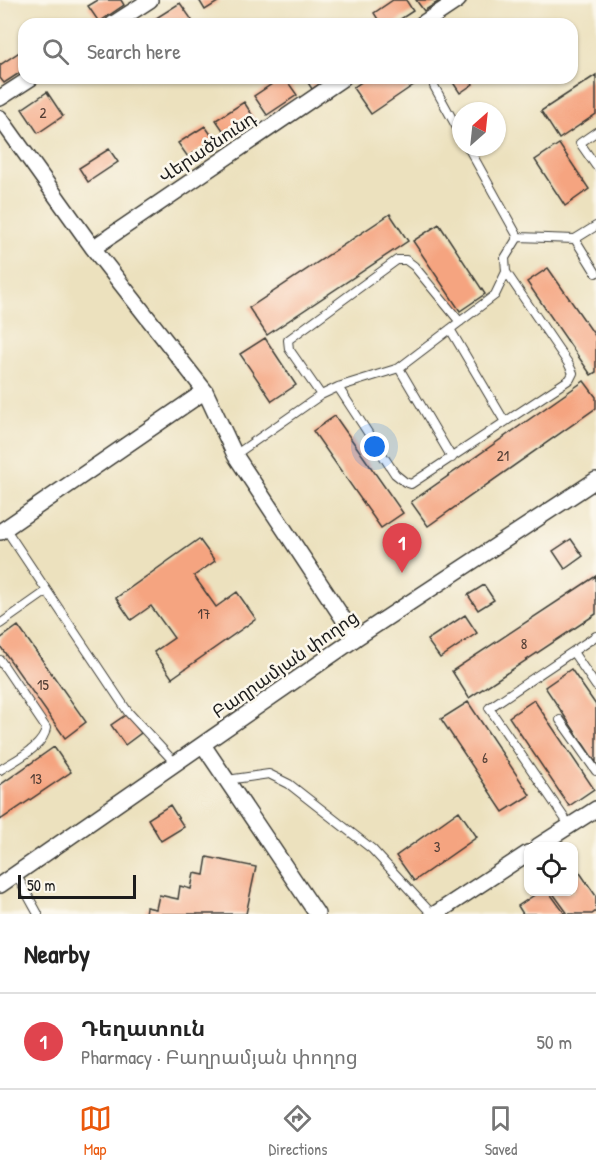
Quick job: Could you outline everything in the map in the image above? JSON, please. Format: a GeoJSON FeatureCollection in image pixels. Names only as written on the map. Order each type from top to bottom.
{"type":"FeatureCollection","features":[{"type":"Feature","properties":{"kind":"street"},"geometry":{"type":"LineString","coordinates":[[122,18],[150,0]]}},
{"type":"Feature","properties":{"kind":"street"},"geometry":{"type":"LineString","coordinates":[[438,18],[458,0]]}},
{"type":"Feature","properties":{"kind":"street"},"geometry":{"type":"LineString","coordinates":[[0,98],[22,84]]}},
{"type":"Feature","properties":{"kind":"street","name":"Վերածնունդ"},"geometry":{"type":"LineString","coordinates":[[93,248],[334,84]]}},
{"type":"Feature","properties":{"kind":"street"},"geometry":{"type":"LineString","coordinates":[[0,118],[6,135],[205,391],[235,455],[356,638]]}},
{"type":"Feature","properties":{"kind":"street"},"geometry":{"type":"LineString","coordinates":[[3,530],[205,391]]}},
{"type":"Feature","properties":{"kind":"street","name":"Բաղրամյան փողոց"},"geometry":{"type":"LineString","coordinates":[[0,885],[356,638],[596,480]]}},
{"type":"Feature","properties":{"kind":"street"},"geometry":{"type":"LineString","coordinates":[[203,745],[317,914]]}},
{"type":"Feature","properties":{"kind":"street"},"geometry":{"type":"LineString","coordinates":[[544,842],[596,809]]}},
{"type":"Feature","properties":{"kind":"street"},"geometry":{"type":"LineString","coordinates":[[434,914],[524,856]]}},
{"type":"Feature","properties":{"kind":"lane"},"geometry":{"type":"LineString","coordinates":[[434,84],[452,119]]}},
{"type":"Feature","properties":{"kind":"lane"},"geometry":{"type":"LineString","coordinates":[[596,132],[580,142],[596,166]]}},
{"type":"Feature","properties":{"kind":"lane"},"geometry":{"type":"LineString","coordinates":[[473,156],[518,237]]}},
{"type":"Feature","properties":{"kind":"lane"},"geometry":{"type":"LineString","coordinates":[[518,237],[574,239],[596,226]]}},
{"type":"Feature","properties":{"kind":"lane"},"geometry":{"type":"LineString","coordinates":[[338,387],[395,474],[411,484],[570,379],[573,373],[506,272],[505,258],[518,237]]}},
{"type":"Feature","properties":{"kind":"lane"},"geometry":{"type":"LineString","coordinates":[[574,239],[596,273]]}},
{"type":"Feature","properties":{"kind":"lane"},"geometry":{"type":"LineString","coordinates":[[321,395],[289,349],[288,340],[397,260],[406,260],[414,266],[460,322]]}},
{"type":"Feature","properties":{"kind":"lane"},"geometry":{"type":"LineString","coordinates":[[235,455],[321,395],[338,387],[399,368],[495,295],[506,272]]}},
{"type":"Feature","properties":{"kind":"lane"},"geometry":{"type":"LineString","coordinates":[[450,329],[505,422]]}},
{"type":"Feature","properties":{"kind":"lane"},"geometry":{"type":"LineString","coordinates":[[399,368],[452,458]]}},
{"type":"Feature","properties":{"kind":"lane"},"geometry":{"type":"LineString","coordinates":[[3,530],[128,712],[176,764]]}},
{"type":"Feature","properties":{"kind":"lane"},"geometry":{"type":"LineString","coordinates":[[0,624],[47,591]]}},
{"type":"Feature","properties":{"kind":"lane"},"geometry":{"type":"LineString","coordinates":[[570,826],[489,708],[596,636]]}},
{"type":"Feature","properties":{"kind":"lane"},"geometry":{"type":"LineString","coordinates":[[573,652],[596,686]]}},
{"type":"Feature","properties":{"kind":"lane"},"geometry":{"type":"LineString","coordinates":[[0,660],[46,728],[46,735],[39,744],[0,770]]}},
{"type":"Feature","properties":{"kind":"lane"},"geometry":{"type":"LineString","coordinates":[[560,720],[596,771]]}},
{"type":"Feature","properties":{"kind":"lane"},"geometry":{"type":"LineString","coordinates":[[227,780],[269,774],[289,784],[372,849],[434,914]]}},
{"type":"Feature","properties":{"kind":"lane"},"geometry":{"type":"LineString","coordinates":[[16,874],[38,914]]}},
{"type":"Feature","properties":{"kind":"building"},"geometry":{"type":"Polygon","coordinates":[[[98,0],[121,0],[124,5],[105,18],[96,18],[88,6],[98,0]]]}},
{"type":"Feature","properties":{"kind":"building"},"geometry":{"type":"Polygon","coordinates":[[[199,0],[221,0],[205,10],[199,0]]]}},
{"type":"Feature","properties":{"kind":"building"},"geometry":{"type":"Polygon","coordinates":[[[393,0],[406,0],[413,11],[402,18],[377,18],[374,13],[393,0]]]}},
{"type":"Feature","properties":{"kind":"building"},"geometry":{"type":"Polygon","coordinates":[[[416,0],[441,0],[424,11],[416,0]]]}},
{"type":"Feature","properties":{"kind":"building"},"geometry":{"type":"Polygon","coordinates":[[[180,3],[191,18],[156,18],[180,3]]]}},
{"type":"Feature","properties":{"kind":"building"},"geometry":{"type":"Polygon","coordinates":[[[18,53],[18,74],[4,83],[0,78],[0,65],[18,53]]]}},
{"type":"Feature","properties":{"kind":"building"},"geometry":{"type":"Polygon","coordinates":[[[596,75],[596,114],[559,139],[541,111],[596,75]]]}},
{"type":"Feature","properties":{"kind":"building"},"geometry":{"type":"Polygon","coordinates":[[[272,84],[289,84],[297,95],[267,115],[254,96],[272,84]]]}},
{"type":"Feature","properties":{"kind":"building"},"geometry":{"type":"Polygon","coordinates":[[[309,84],[319,84],[312,89],[309,84]]]}},
{"type":"Feature","properties":{"kind":"building"},"geometry":{"type":"Polygon","coordinates":[[[359,84],[415,84],[371,114],[353,88],[359,84]]]}},
{"type":"Feature","properties":{"kind":"building"},"geometry":{"type":"Polygon","coordinates":[[[454,84],[473,84],[460,93],[454,84]]]}},
{"type":"Feature","properties":{"kind":"building"},"geometry":{"type":"Polygon","coordinates":[[[47,92],[63,116],[38,133],[22,109],[47,92]]]}},
{"type":"Feature","properties":{"kind":"building"},"geometry":{"type":"Polygon","coordinates":[[[244,102],[256,121],[229,139],[216,120],[244,102]]]}},
{"type":"Feature","properties":{"kind":"building"},"geometry":{"type":"Polygon","coordinates":[[[205,126],[214,139],[188,157],[178,143],[205,126]]]}},
{"type":"Feature","properties":{"kind":"building"},"geometry":{"type":"Polygon","coordinates":[[[559,144],[589,189],[565,206],[535,160],[559,144]]]}},
{"type":"Feature","properties":{"kind":"building"},"geometry":{"type":"Polygon","coordinates":[[[109,149],[118,162],[88,182],[79,168],[109,149]]]}},
{"type":"Feature","properties":{"kind":"building"},"geometry":{"type":"Polygon","coordinates":[[[390,214],[408,241],[267,335],[249,308],[390,214]]]}},
{"type":"Feature","properties":{"kind":"building"},"geometry":{"type":"Polygon","coordinates":[[[439,224],[485,294],[460,311],[413,241],[439,224]]]}},
{"type":"Feature","properties":{"kind":"building"},"geometry":{"type":"Polygon","coordinates":[[[548,268],[596,337],[596,372],[591,375],[527,282],[548,268]]]}},
{"type":"Feature","properties":{"kind":"building"},"geometry":{"type":"Polygon","coordinates":[[[265,338],[296,385],[272,401],[240,354],[265,338]]]}},
{"type":"Feature","properties":{"kind":"building"},"geometry":{"type":"Polygon","coordinates":[[[584,381],[596,397],[596,408],[428,526],[411,502],[584,381]]]}},
{"type":"Feature","properties":{"kind":"building"},"geometry":{"type":"Polygon","coordinates":[[[335,416],[403,513],[381,528],[313,431],[335,416]]]}},
{"type":"Feature","properties":{"kind":"building"},"geometry":{"type":"Polygon","coordinates":[[[199,539],[215,561],[194,576],[216,607],[237,592],[256,619],[172,678],[154,652],[174,638],[151,606],[131,620],[116,598],[199,539]]]}},
{"type":"Feature","properties":{"kind":"building"},"geometry":{"type":"Polygon","coordinates":[[[571,539],[583,556],[565,569],[553,551],[571,539]]]}},
{"type":"Feature","properties":{"kind":"building"},"geometry":{"type":"Polygon","coordinates":[[[596,576],[596,614],[469,698],[452,671],[596,576]]]}},
{"type":"Feature","properties":{"kind":"building"},"geometry":{"type":"Polygon","coordinates":[[[484,585],[494,600],[478,610],[468,595],[484,585]]]}},
{"type":"Feature","properties":{"kind":"building"},"geometry":{"type":"Polygon","coordinates":[[[465,615],[477,633],[440,658],[427,640],[465,615]]]}},
{"type":"Feature","properties":{"kind":"building"},"geometry":{"type":"Polygon","coordinates":[[[18,626],[86,722],[65,738],[0,646],[0,639],[18,626]]]}},
{"type":"Feature","properties":{"kind":"building"},"geometry":{"type":"Polygon","coordinates":[[[571,669],[596,705],[596,763],[545,687],[571,669]]]}},
{"type":"Feature","properties":{"kind":"building"},"geometry":{"type":"Polygon","coordinates":[[[534,700],[594,789],[569,806],[509,717],[534,700]]]}},
{"type":"Feature","properties":{"kind":"building"},"geometry":{"type":"Polygon","coordinates":[[[468,702],[530,795],[503,812],[441,719],[468,702]]]}},
{"type":"Feature","properties":{"kind":"building"},"geometry":{"type":"Polygon","coordinates":[[[127,714],[141,733],[125,745],[111,725],[127,714]]]}},
{"type":"Feature","properties":{"kind":"building"},"geometry":{"type":"Polygon","coordinates":[[[54,747],[71,772],[0,820],[0,785],[54,747]]]}},
{"type":"Feature","properties":{"kind":"building"},"geometry":{"type":"Polygon","coordinates":[[[170,805],[184,827],[161,841],[148,819],[170,805]]]}},
{"type":"Feature","properties":{"kind":"building"},"geometry":{"type":"Polygon","coordinates":[[[459,811],[477,837],[414,881],[396,856],[459,811]]]}},
{"type":"Feature","properties":{"kind":"building"},"geometry":{"type":"Polygon","coordinates":[[[207,857],[256,867],[246,914],[145,914],[146,907],[156,909],[159,895],[178,899],[180,886],[191,889],[194,873],[204,875],[207,857]]]}},
{"type":"Feature","properties":{"kind":"building"},"geometry":{"type":"Polygon","coordinates":[[[578,870],[596,896],[596,911],[592,914],[568,914],[555,896],[578,896],[578,870]]]}},
{"type":"Feature","properties":{"kind":"building"},"geometry":{"type":"Polygon","coordinates":[[[533,896],[552,896],[565,914],[523,914],[518,906],[533,896]]]}},
{"type":"Feature","properties":{"kind":"place","name":"Դեղատուն"},"geometry":{"type":"Point","coordinates":[402,573]}}]}
